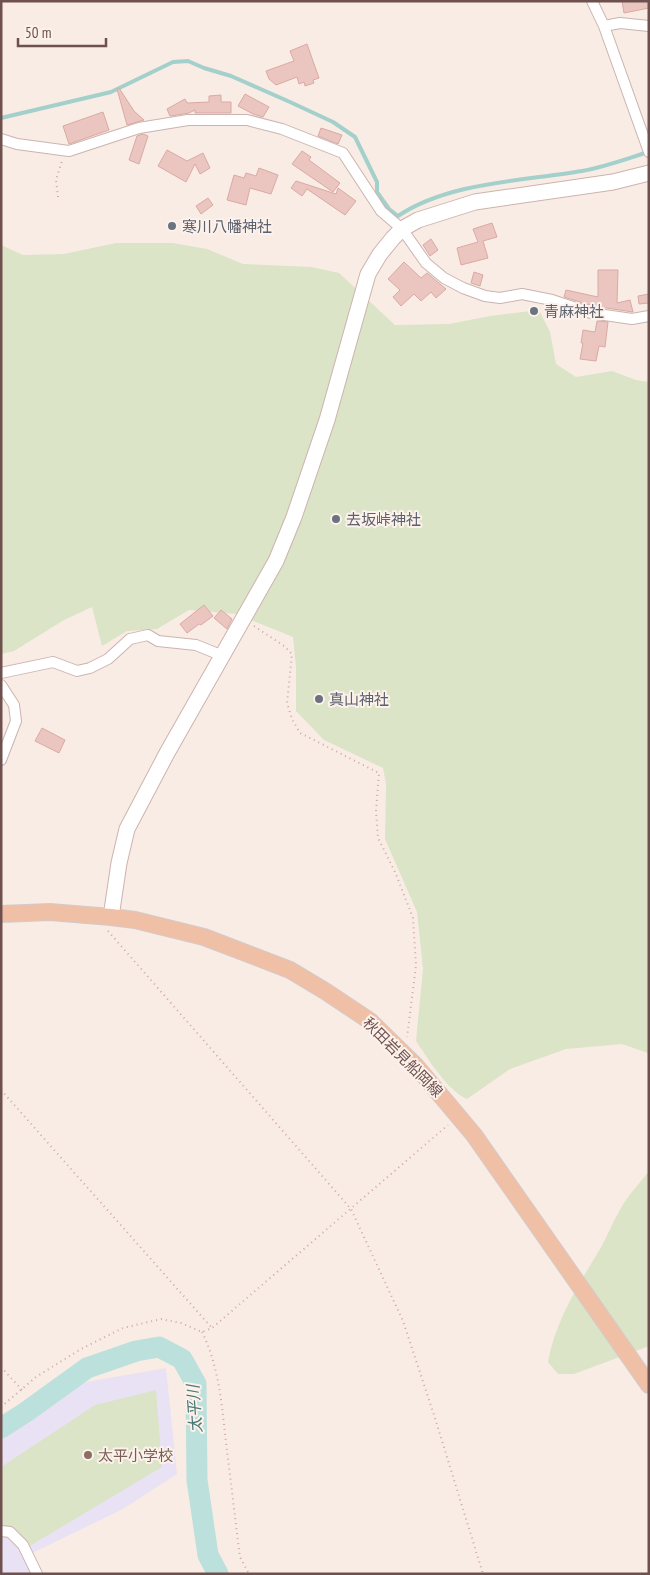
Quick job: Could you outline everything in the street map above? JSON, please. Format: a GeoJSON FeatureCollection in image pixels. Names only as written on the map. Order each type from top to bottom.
{"type":"FeatureCollection","features":[{"type":"Feature","properties":{"kind":"main road","name":"秋田岩見船岡線"},"geometry":{"type":"LineString","coordinates":[[1,914],[50,912],[135,920],[204,937],[290,970],[370,1021],[405,1056],[459,1116],[538,1225],[649,1385]]}},
{"type":"Feature","properties":{"kind":"street"},"geometry":{"type":"LineString","coordinates":[[592,1],[604,26],[649,152]]}},
{"type":"Feature","properties":{"kind":"street"},"geometry":{"type":"LineString","coordinates":[[604,26],[620,23],[649,26]]}},
{"type":"Feature","properties":{"kind":"street"},"geometry":{"type":"LineString","coordinates":[[1,139],[17,144],[69,152],[139,128],[188,120],[246,120],[282,130],[343,154],[381,211],[402,229],[426,263],[444,278],[463,288],[485,296],[500,298],[522,294],[552,300],[591,313],[632,319],[649,316]]}},
{"type":"Feature","properties":{"kind":"street"},"geometry":{"type":"LineString","coordinates":[[103,917],[127,829],[167,753],[276,561],[294,517],[327,420],[368,274],[380,254],[402,229],[418,220],[476,202],[614,182],[649,173]]}},
{"type":"Feature","properties":{"kind":"street"},"geometry":{"type":"LineString","coordinates":[[1,673],[53,662],[77,671],[90,668],[108,659],[130,638],[148,635],[158,641],[196,645],[223,656]]}},
{"type":"Feature","properties":{"kind":"street"},"geometry":{"type":"LineString","coordinates":[[1,686],[14,706],[16,721],[1,760]]}},
{"type":"Feature","properties":{"kind":"street"},"geometry":{"type":"LineString","coordinates":[[1,1531],[10,1532],[23,1545],[37,1574]]}},
{"type":"Feature","properties":{"kind":"path"},"geometry":{"type":"LineString","coordinates":[[58,197],[56,180],[64,151]]}},
{"type":"Feature","properties":{"kind":"path"},"geometry":{"type":"LineString","coordinates":[[244,620],[284,646],[292,654],[287,703],[292,719],[300,733],[379,773],[376,811],[378,838],[395,872],[413,918],[416,966],[405,1056]]}},
{"type":"Feature","properties":{"kind":"path"},"geometry":{"type":"LineString","coordinates":[[103,917],[124,951],[351,1209],[403,1321],[484,1574]]}},
{"type":"Feature","properties":{"kind":"path"},"geometry":{"type":"LineString","coordinates":[[1,1090],[212,1328]]}},
{"type":"Feature","properties":{"kind":"path"},"geometry":{"type":"LineString","coordinates":[[202,1332],[212,1328],[459,1116]]}},
{"type":"Feature","properties":{"kind":"path"},"geometry":{"type":"LineString","coordinates":[[1,1407],[36,1377],[81,1349],[122,1328],[161,1319],[181,1323],[202,1332],[210,1348],[216,1372],[240,1557],[249,1574]]}},
{"type":"Feature","properties":{"kind":"path"},"geometry":{"type":"LineString","coordinates":[[1,1367],[22,1390]]}},
{"type":"Feature","properties":{"kind":"shaded area","name":"太平小学校"},"geometry":{"type":"Polygon","coordinates":[[[166,1368],[177,1474],[123,1509],[24,1557],[34,1574],[1,1574],[1,1436],[80,1383],[166,1368]]]}},
{"type":"Feature","properties":{"kind":"green space"},"geometry":{"type":"Polygon","coordinates":[[[116,243],[173,243],[207,249],[243,264],[311,267],[339,273],[395,325],[449,324],[490,316],[539,310],[550,332],[556,364],[576,377],[612,371],[636,380],[649,382],[649,1055],[622,1044],[566,1049],[510,1069],[467,1099],[446,1082],[416,1041],[423,969],[417,912],[385,839],[386,784],[383,768],[324,740],[296,711],[296,667],[293,637],[236,614],[189,610],[157,629],[127,631],[102,646],[92,607],[64,620],[14,651],[1,654],[1,245],[23,255],[64,254],[116,243]]]}},
{"type":"Feature","properties":{"kind":"green space"},"geometry":{"type":"Polygon","coordinates":[[[649,1171],[649,1346],[574,1374],[558,1374],[548,1362],[551,1347],[562,1317],[615,1218],[649,1171]]]}},
{"type":"Feature","properties":{"kind":"green space","name":"太平小学校"},"geometry":{"type":"Polygon","coordinates":[[[156,1390],[162,1467],[28,1547],[1,1526],[1,1467],[95,1405],[156,1390]]]}},
{"type":"Feature","properties":{"kind":"building"},"geometry":{"type":"Polygon","coordinates":[[[622,1],[649,1],[649,8],[624,13],[622,1]]]}},
{"type":"Feature","properties":{"kind":"building"},"geometry":{"type":"Polygon","coordinates":[[[307,44],[319,78],[313,80],[314,83],[305,86],[304,82],[299,84],[297,77],[276,85],[269,79],[266,71],[294,61],[290,51],[307,44]]]}},
{"type":"Feature","properties":{"kind":"building"},"geometry":{"type":"Polygon","coordinates":[[[119,88],[134,111],[144,120],[127,125],[117,89],[119,88]]]}},
{"type":"Feature","properties":{"kind":"building"},"geometry":{"type":"Polygon","coordinates":[[[245,94],[269,107],[263,117],[238,106],[245,94]]]}},
{"type":"Feature","properties":{"kind":"building"},"geometry":{"type":"Polygon","coordinates":[[[221,95],[221,102],[231,102],[231,113],[195,113],[195,110],[189,113],[170,116],[167,109],[185,99],[187,103],[209,102],[209,96],[221,95]]]}},
{"type":"Feature","properties":{"kind":"building"},"geometry":{"type":"Polygon","coordinates":[[[103,112],[109,130],[69,144],[63,126],[103,112]]]}},
{"type":"Feature","properties":{"kind":"building"},"geometry":{"type":"Polygon","coordinates":[[[321,128],[342,135],[338,144],[318,136],[321,128]]]}},
{"type":"Feature","properties":{"kind":"building"},"geometry":{"type":"Polygon","coordinates":[[[143,134],[148,136],[139,164],[129,160],[137,136],[143,134]]]}},
{"type":"Feature","properties":{"kind":"building"},"geometry":{"type":"Polygon","coordinates":[[[167,150],[187,161],[203,153],[210,168],[200,174],[195,164],[186,182],[158,166],[167,150]]]}},
{"type":"Feature","properties":{"kind":"building"},"geometry":{"type":"Polygon","coordinates":[[[302,151],[311,157],[309,160],[340,183],[333,192],[292,164],[302,151]]]}},
{"type":"Feature","properties":{"kind":"building"},"geometry":{"type":"Polygon","coordinates":[[[259,168],[278,175],[271,194],[250,188],[246,205],[227,200],[234,175],[244,178],[246,173],[256,176],[259,168]]]}},
{"type":"Feature","properties":{"kind":"building"},"geometry":{"type":"Polygon","coordinates":[[[296,181],[336,194],[338,188],[356,201],[345,215],[307,189],[302,196],[291,188],[296,181]]]}},
{"type":"Feature","properties":{"kind":"building"},"geometry":{"type":"Polygon","coordinates":[[[208,198],[213,205],[201,214],[196,206],[208,198]]]}},
{"type":"Feature","properties":{"kind":"building"},"geometry":{"type":"Polygon","coordinates":[[[492,223],[497,237],[483,241],[488,258],[461,265],[457,248],[478,242],[473,229],[492,223]]]}},
{"type":"Feature","properties":{"kind":"building"},"geometry":{"type":"Polygon","coordinates":[[[431,239],[438,250],[430,256],[423,245],[431,239]]]}},
{"type":"Feature","properties":{"kind":"building"},"geometry":{"type":"Polygon","coordinates":[[[404,262],[421,278],[427,273],[446,289],[436,298],[431,292],[421,301],[414,294],[401,306],[393,297],[400,290],[388,279],[404,262]]]}},
{"type":"Feature","properties":{"kind":"building"},"geometry":{"type":"Polygon","coordinates":[[[598,270],[618,270],[617,303],[630,300],[633,312],[593,306],[564,297],[566,290],[598,297],[598,270]]]}},
{"type":"Feature","properties":{"kind":"building"},"geometry":{"type":"Polygon","coordinates":[[[474,272],[483,275],[480,286],[471,283],[474,272]]]}},
{"type":"Feature","properties":{"kind":"building"},"geometry":{"type":"Polygon","coordinates":[[[649,294],[649,303],[639,304],[638,296],[649,294]]]}},
{"type":"Feature","properties":{"kind":"building"},"geometry":{"type":"Polygon","coordinates":[[[597,321],[608,322],[605,347],[599,346],[596,361],[580,359],[583,330],[595,332],[597,321]]]}},
{"type":"Feature","properties":{"kind":"building"},"geometry":{"type":"Polygon","coordinates":[[[204,605],[213,616],[187,633],[180,624],[204,605]]]}},
{"type":"Feature","properties":{"kind":"building"},"geometry":{"type":"Polygon","coordinates":[[[221,610],[232,619],[227,629],[214,618],[221,610]]]}},
{"type":"Feature","properties":{"kind":"building"},"geometry":{"type":"Polygon","coordinates":[[[42,728],[65,740],[59,753],[35,741],[42,728]]]}},
{"type":"Feature","properties":{"kind":"waterway"},"geometry":{"type":"LineString","coordinates":[[1,118],[111,92],[173,62],[188,61],[231,76],[290,102],[333,122],[355,137],[377,182],[377,192],[389,209],[398,216],[418,205],[463,189],[582,171],[648,152]]}},
{"type":"Feature","properties":{"kind":"waterway","name":"太平川"},"geometry":{"type":"LineString","coordinates":[[1,1428],[87,1368],[136,1351],[159,1347],[182,1359],[196,1384],[197,1480],[208,1555],[218,1574]]}},
{"type":"Feature","properties":{"kind":"place","name":"寒川八幡神社"},"geometry":{"type":"Point","coordinates":[172,226]}},
{"type":"Feature","properties":{"kind":"place","name":"青麻神社"},"geometry":{"type":"Point","coordinates":[534,311]}},
{"type":"Feature","properties":{"kind":"place","name":"去坂峠神社"},"geometry":{"type":"Point","coordinates":[336,519]}},
{"type":"Feature","properties":{"kind":"place","name":"真山神社"},"geometry":{"type":"Point","coordinates":[319,699]}},
{"type":"Feature","properties":{"kind":"place","name":"太平小学校"},"geometry":{"type":"Point","coordinates":[88,1455]}}]}
